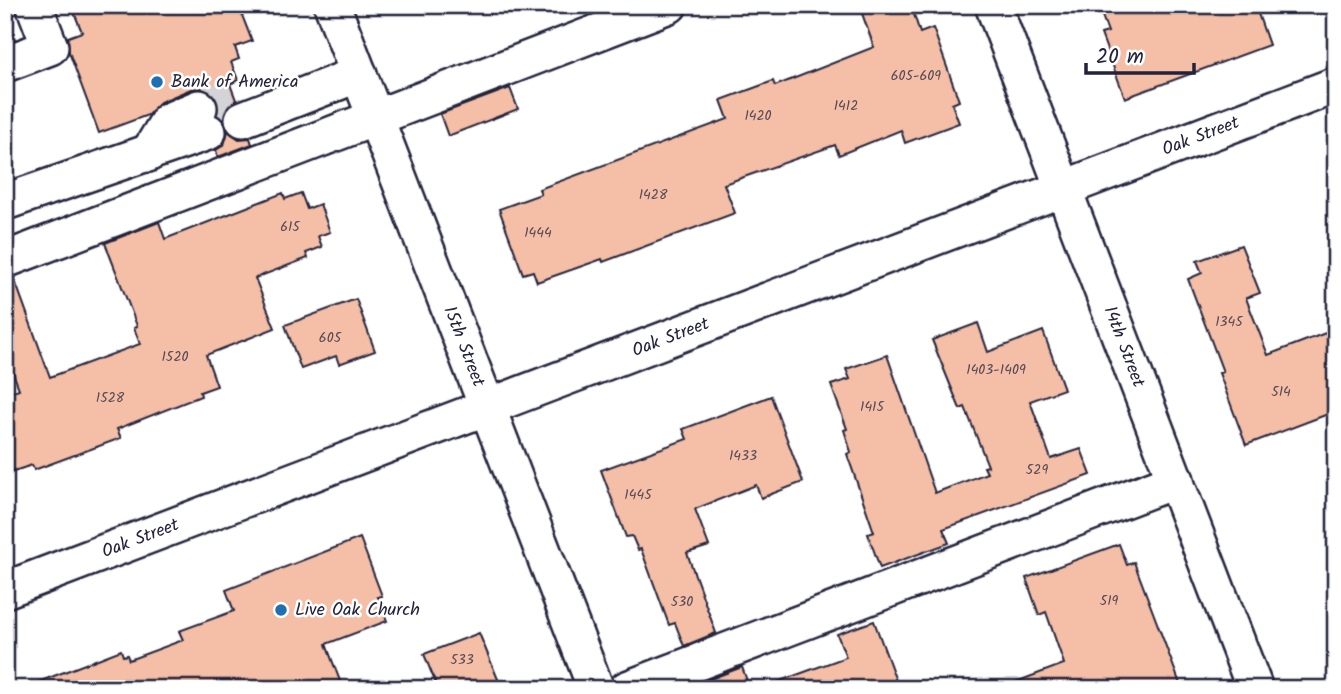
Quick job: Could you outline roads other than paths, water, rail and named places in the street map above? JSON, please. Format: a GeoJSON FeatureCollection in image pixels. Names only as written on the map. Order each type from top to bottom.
{"type":"FeatureCollection","features":[{"type":"Feature","properties":{"kind":"street"},"geometry":{"type":"LineString","coordinates":[[5,64],[50,47],[34,5]]}},
{"type":"Feature","properties":{"kind":"street","name":"15th Street"},"geometry":{"type":"LineString","coordinates":[[332,5],[596,689]]}},
{"type":"Feature","properties":{"kind":"street"},"geometry":{"type":"LineString","coordinates":[[204,120],[167,121],[148,154],[7,201],[16,256],[669,5]]}},
{"type":"Feature","properties":{"kind":"street","name":"14th Street"},"geometry":{"type":"LineString","coordinates":[[993,5],[1255,689]]}},
{"type":"Feature","properties":{"kind":"street"},"geometry":{"type":"LineString","coordinates":[[239,108],[260,89],[293,99],[359,74]]}},
{"type":"Feature","properties":{"kind":"street","name":"Oak Street"},"geometry":{"type":"LineString","coordinates":[[5,590],[1336,85]]}},
{"type":"Feature","properties":{"kind":"street"},"geometry":{"type":"LineString","coordinates":[[626,689],[1176,480]]}},
{"type":"Feature","properties":{"kind":"tunnel"},"geometry":{"type":"LineString","coordinates":[[199,108],[235,97]]}},
{"type":"Feature","properties":{"kind":"place","name":"Bank of America"},"geometry":{"type":"Point","coordinates":[157,82]}},
{"type":"Feature","properties":{"kind":"place","name":"Live Oak Church"},"geometry":{"type":"Point","coordinates":[281,610]}}]}
